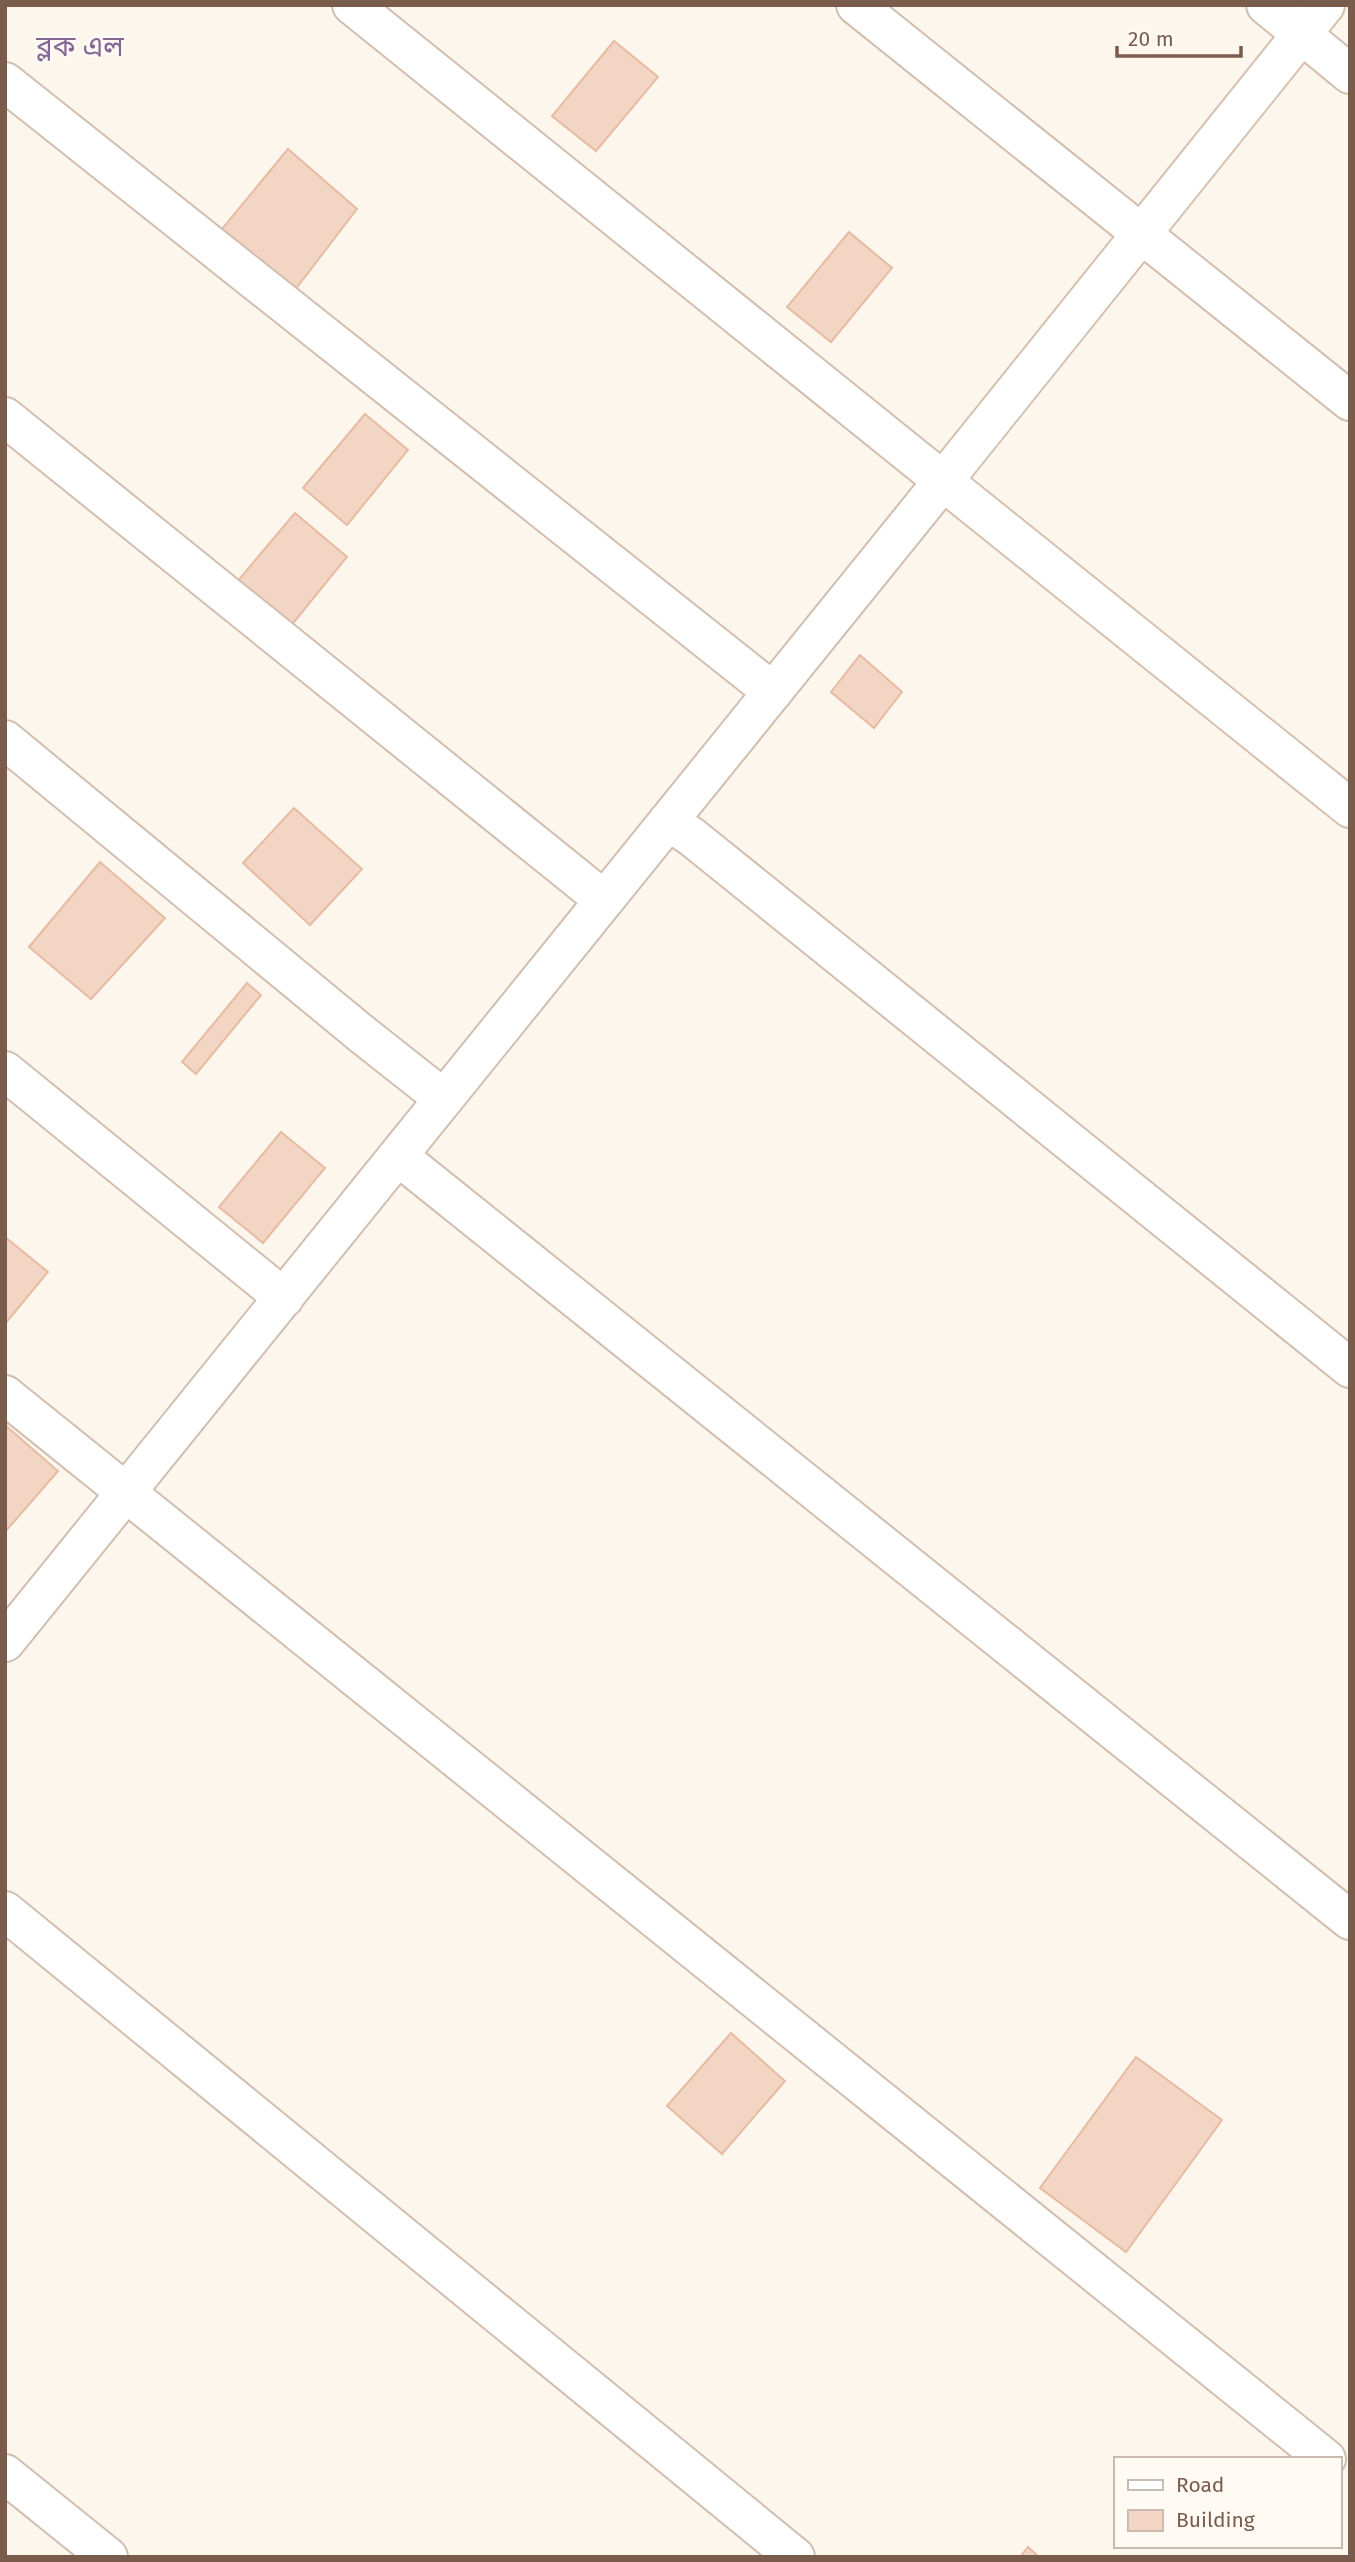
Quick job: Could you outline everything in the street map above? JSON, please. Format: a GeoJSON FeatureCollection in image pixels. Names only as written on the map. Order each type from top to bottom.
{"type":"FeatureCollection","features":[{"type":"Feature","properties":{"kind":"street"},"geometry":{"type":"LineString","coordinates":[[352,5],[1350,808]]}},
{"type":"Feature","properties":{"kind":"street"},"geometry":{"type":"LineString","coordinates":[[856,5],[1350,401]]}},
{"type":"Feature","properties":{"kind":"street"},"geometry":{"type":"LineString","coordinates":[[1266,5],[1350,74]]}},
{"type":"Feature","properties":{"kind":"street"},"geometry":{"type":"LineString","coordinates":[[5,1642],[1325,5]]}},
{"type":"Feature","properties":{"kind":"street"},"geometry":{"type":"LineString","coordinates":[[5,82],[773,692]]}},
{"type":"Feature","properties":{"kind":"street"},"geometry":{"type":"LineString","coordinates":[[5,417],[604,900]]}},
{"type":"Feature","properties":{"kind":"street"},"geometry":{"type":"LineString","coordinates":[[5,740],[444,1099]]}},
{"type":"Feature","properties":{"kind":"street"},"geometry":{"type":"LineString","coordinates":[[668,821],[692,837],[1350,1368]]}},
{"type":"Feature","properties":{"kind":"street"},"geometry":{"type":"LineString","coordinates":[[5,1071],[284,1298]]}},
{"type":"Feature","properties":{"kind":"street"},"geometry":{"type":"LineString","coordinates":[[398,1156],[1350,1920]]}},
{"type":"Feature","properties":{"kind":"street"},"geometry":{"type":"LineString","coordinates":[[5,1395],[1324,2457]]}},
{"type":"Feature","properties":{"kind":"street"},"geometry":{"type":"LineString","coordinates":[[5,1911],[795,2557]]}},
{"type":"Feature","properties":{"kind":"street"},"geometry":{"type":"LineString","coordinates":[[5,2474],[108,2557]]}},
{"type":"Feature","properties":{"kind":"building"},"geometry":{"type":"Polygon","coordinates":[[[614,41],[658,77],[596,151],[552,116],[614,41]]]}},
{"type":"Feature","properties":{"kind":"building"},"geometry":{"type":"Polygon","coordinates":[[[288,149],[357,209],[291,295],[217,235],[288,149]]]}},
{"type":"Feature","properties":{"kind":"building"},"geometry":{"type":"Polygon","coordinates":[[[849,232],[892,268],[831,342],[787,307],[849,232]]]}},
{"type":"Feature","properties":{"kind":"building"},"geometry":{"type":"Polygon","coordinates":[[[365,414],[408,450],[347,525],[303,488],[365,414]]]}},
{"type":"Feature","properties":{"kind":"building"},"geometry":{"type":"Polygon","coordinates":[[[295,513],[347,557],[290,627],[236,583],[295,513]]]}},
{"type":"Feature","properties":{"kind":"building"},"geometry":{"type":"Polygon","coordinates":[[[860,655],[902,692],[874,728],[831,692],[860,655]]]}},
{"type":"Feature","properties":{"kind":"building"},"geometry":{"type":"Polygon","coordinates":[[[294,808],[362,869],[310,925],[243,863],[294,808]]]}},
{"type":"Feature","properties":{"kind":"building"},"geometry":{"type":"Polygon","coordinates":[[[100,862],[165,918],[91,999],[29,947],[100,862]]]}},
{"type":"Feature","properties":{"kind":"building"},"geometry":{"type":"Polygon","coordinates":[[[247,983],[261,995],[196,1074],[182,1062],[247,983]]]}},
{"type":"Feature","properties":{"kind":"building"},"geometry":{"type":"Polygon","coordinates":[[[281,1132],[325,1168],[263,1243],[219,1207],[281,1132]]]}},
{"type":"Feature","properties":{"kind":"building"},"geometry":{"type":"Polygon","coordinates":[[[5,1237],[48,1272],[5,1324],[5,1237]]]}},
{"type":"Feature","properties":{"kind":"building"},"geometry":{"type":"Polygon","coordinates":[[[5,1425],[58,1471],[5,1532],[5,1425]]]}},
{"type":"Feature","properties":{"kind":"building"},"geometry":{"type":"Polygon","coordinates":[[[731,2033],[785,2081],[722,2154],[667,2106],[731,2033]]]}},
{"type":"Feature","properties":{"kind":"building"},"geometry":{"type":"Polygon","coordinates":[[[1136,2057],[1222,2120],[1126,2252],[1040,2188],[1136,2057]]]}},
{"type":"Feature","properties":{"kind":"building"},"geometry":{"type":"Polygon","coordinates":[[[1028,2547],[1039,2557],[1020,2557],[1028,2547]]]}},
{"type":"Feature","properties":{"kind":"district","name":"ব্লক এল"},"geometry":{"type":"Point","coordinates":[80,46]}}]}
